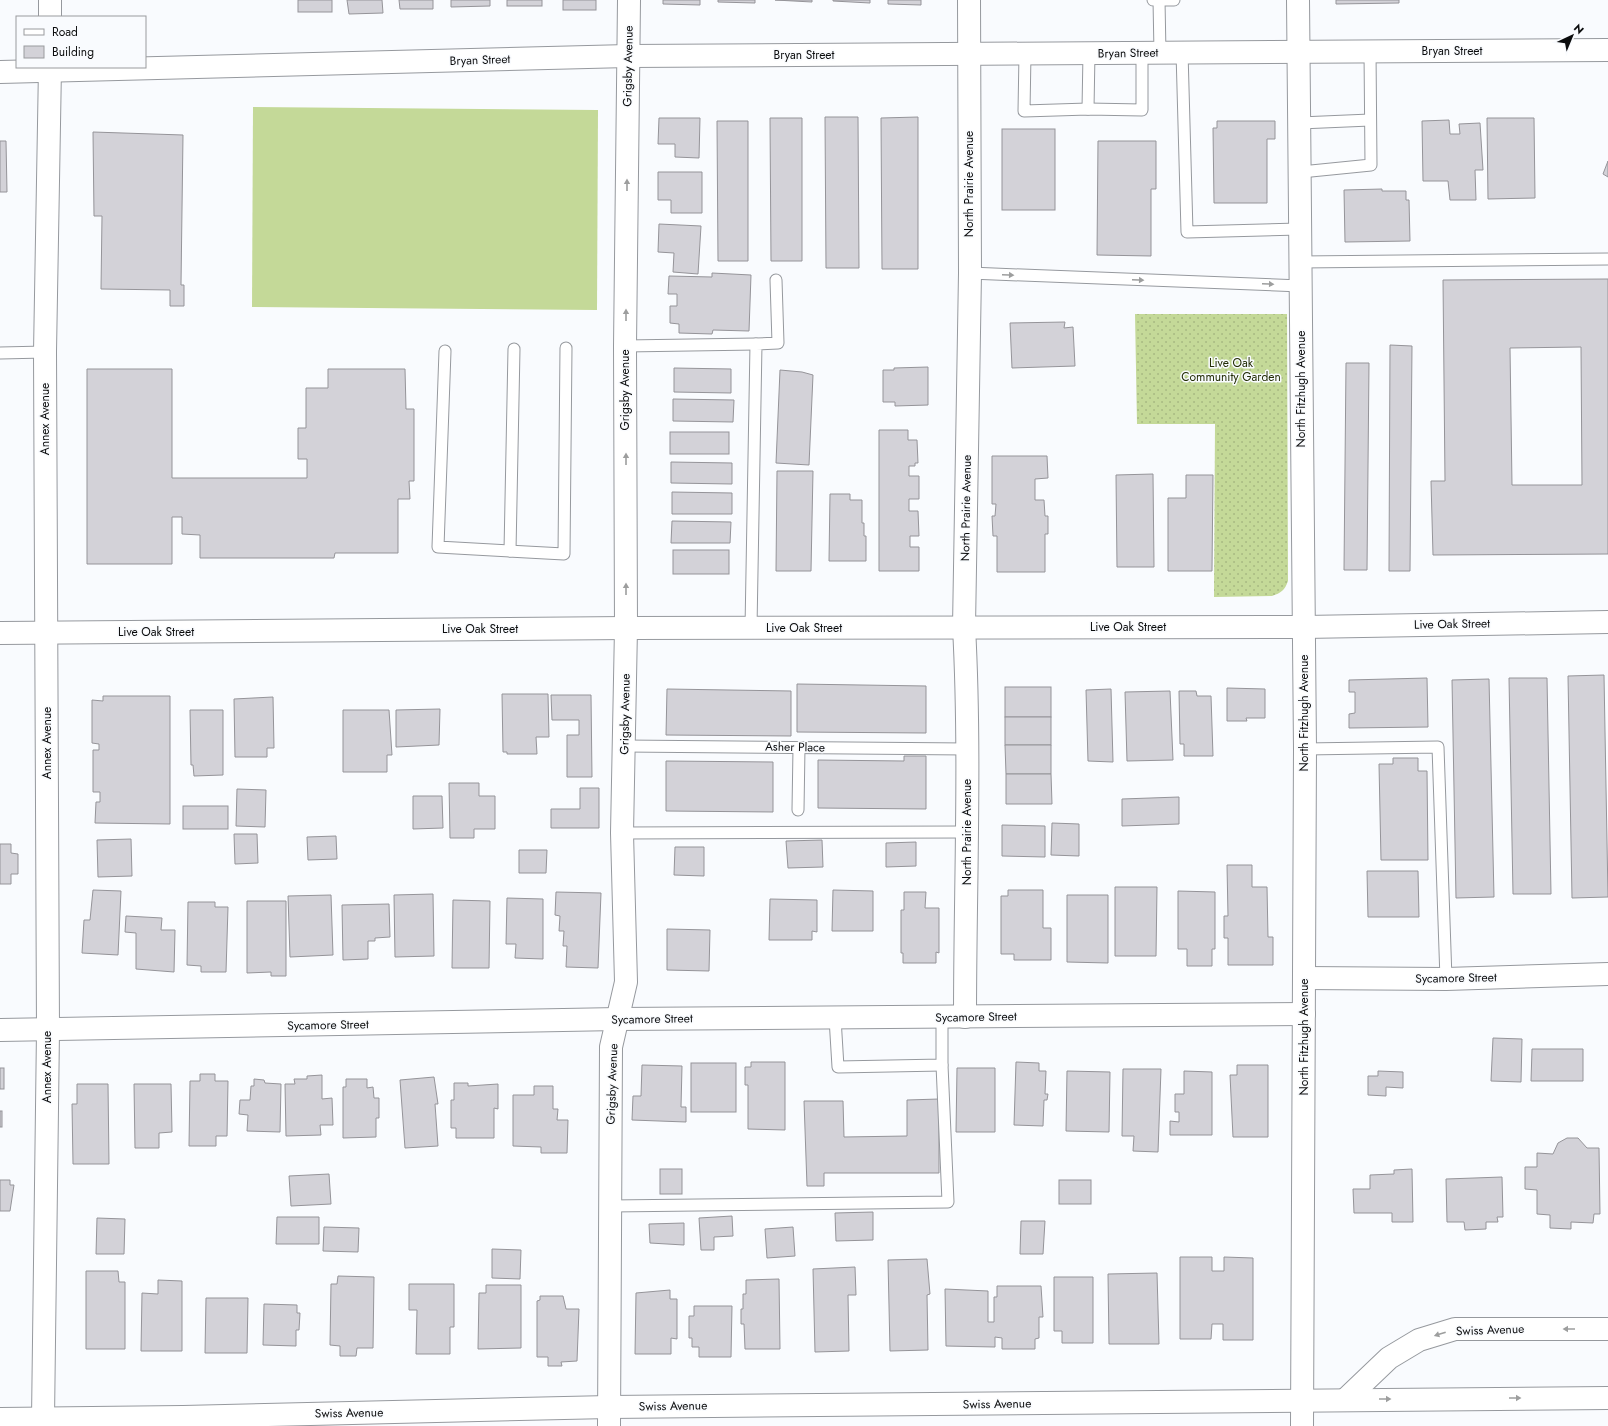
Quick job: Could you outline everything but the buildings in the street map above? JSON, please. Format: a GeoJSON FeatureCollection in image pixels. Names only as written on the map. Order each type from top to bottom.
{"type":"FeatureCollection","features":[{"type":"Feature","properties":{"kind":"street"},"geometry":{"type":"LineString","coordinates":[[50,0],[50,16]]}},
{"type":"Feature","properties":{"kind":"street","name":"Grigsby Avenue"},"geometry":{"type":"LineString","coordinates":[[609,1416],[611,1048],[626,982],[622,833],[626,628],[625,346],[629,0]]}},
{"type":"Feature","properties":{"kind":"street","name":"North Prairie Avenue"},"geometry":{"type":"LineString","coordinates":[[965,1017],[967,669],[964,627],[970,273],[969,0]]}},
{"type":"Feature","properties":{"kind":"street","name":"North Fitzhugh Avenue"},"geometry":{"type":"LineString","coordinates":[[1298,0],[1301,172],[1299,229],[1304,627],[1302,1426]]}},
{"type":"Feature","properties":{"kind":"street","name":"Bryan Street"},"geometry":{"type":"LineString","coordinates":[[146,67],[628,56],[1608,50]]}},
{"type":"Feature","properties":{"kind":"street","name":"Bryan Street"},"geometry":{"type":"LineString","coordinates":[[0,72],[94,68]]}},
{"type":"Feature","properties":{"kind":"street","name":"Annex Avenue"},"geometry":{"type":"LineString","coordinates":[[43,1419],[48,1030],[45,352],[50,69]]}},
{"type":"Feature","properties":{"kind":"street","name":"Live Oak Street"},"geometry":{"type":"LineString","coordinates":[[0,633],[626,628],[1304,627],[1608,622]]}},
{"type":"Feature","properties":{"kind":"street","name":"Sycamore Street"},"geometry":{"type":"LineString","coordinates":[[1304,978],[1446,979],[1608,974]]}},
{"type":"Feature","properties":{"kind":"street","name":"Sycamore Street"},"geometry":{"type":"LineString","coordinates":[[0,1030],[618,1020],[1304,1014]]}},
{"type":"Feature","properties":{"kind":"street","name":"Swiss Avenue"},"geometry":{"type":"LineString","coordinates":[[1346,1399],[1389,1358],[1419,1340],[1455,1329],[1608,1329]]}},
{"type":"Feature","properties":{"kind":"street","name":"Swiss Avenue"},"geometry":{"type":"LineString","coordinates":[[0,1419],[183,1422],[609,1416],[1346,1399],[1608,1398]]}},
{"type":"Feature","properties":{"kind":"lane"},"geometry":{"type":"LineString","coordinates":[[1153,0],[1174,0]]}},
{"type":"Feature","properties":{"kind":"lane"},"geometry":{"type":"LineString","coordinates":[[1025,54],[1024,111],[1088,109],[1142,110],[1159,0]]}},
{"type":"Feature","properties":{"kind":"lane"},"geometry":{"type":"LineString","coordinates":[[1301,172],[1371,165],[1370,51]]}},
{"type":"Feature","properties":{"kind":"lane"},"geometry":{"type":"LineString","coordinates":[[1182,52],[1187,232],[1299,229]]}},
{"type":"Feature","properties":{"kind":"lane"},"geometry":{"type":"LineString","coordinates":[[1088,109],[1089,53]]}},
{"type":"Feature","properties":{"kind":"lane"},"geometry":{"type":"LineString","coordinates":[[1300,124],[1370,120]]}},
{"type":"Feature","properties":{"kind":"lane"},"geometry":{"type":"LineString","coordinates":[[1300,262],[1608,259]]}},
{"type":"Feature","properties":{"kind":"lane"},"geometry":{"type":"LineString","coordinates":[[970,273],[1300,286]]}},
{"type":"Feature","properties":{"kind":"lane"},"geometry":{"type":"LineString","coordinates":[[625,346],[778,343],[776,280]]}},
{"type":"Feature","properties":{"kind":"lane"},"geometry":{"type":"LineString","coordinates":[[751,628],[756,344]]}},
{"type":"Feature","properties":{"kind":"lane"},"geometry":{"type":"LineString","coordinates":[[445,351],[438,547],[564,554],[566,348]]}},
{"type":"Feature","properties":{"kind":"lane"},"geometry":{"type":"LineString","coordinates":[[510,551],[514,349]]}},
{"type":"Feature","properties":{"kind":"lane"},"geometry":{"type":"LineString","coordinates":[[0,353],[45,352]]}},
{"type":"Feature","properties":{"kind":"lane","name":"Asher Place"},"geometry":{"type":"LineString","coordinates":[[624,746],[967,749]]}},
{"type":"Feature","properties":{"kind":"lane"},"geometry":{"type":"LineString","coordinates":[[1304,749],[1438,747],[1446,979]]}},
{"type":"Feature","properties":{"kind":"lane"},"geometry":{"type":"LineString","coordinates":[[798,810],[799,748]]}},
{"type":"Feature","properties":{"kind":"lane"},"geometry":{"type":"LineString","coordinates":[[622,833],[967,832]]}},
{"type":"Feature","properties":{"kind":"lane"},"geometry":{"type":"LineString","coordinates":[[610,1206],[948,1202],[942,1065],[942,1017]]}},
{"type":"Feature","properties":{"kind":"lane"},"geometry":{"type":"LineString","coordinates":[[835,1018],[838,1067],[942,1065]]}},
{"type":"Feature","properties":{"kind":"green space"},"geometry":{"type":"Polygon","coordinates":[[[253,107],[598,110],[597,310],[252,307],[253,107]]]}},
{"type":"Feature","properties":{"kind":"green space","name":"Live Oak Community Garden"},"geometry":{"type":"Polygon","coordinates":[[[1135,314],[1287,314],[1288,581],[1286,587],[1278,594],[1272,596],[1214,597],[1215,424],[1137,424],[1135,314]]]}}]}
